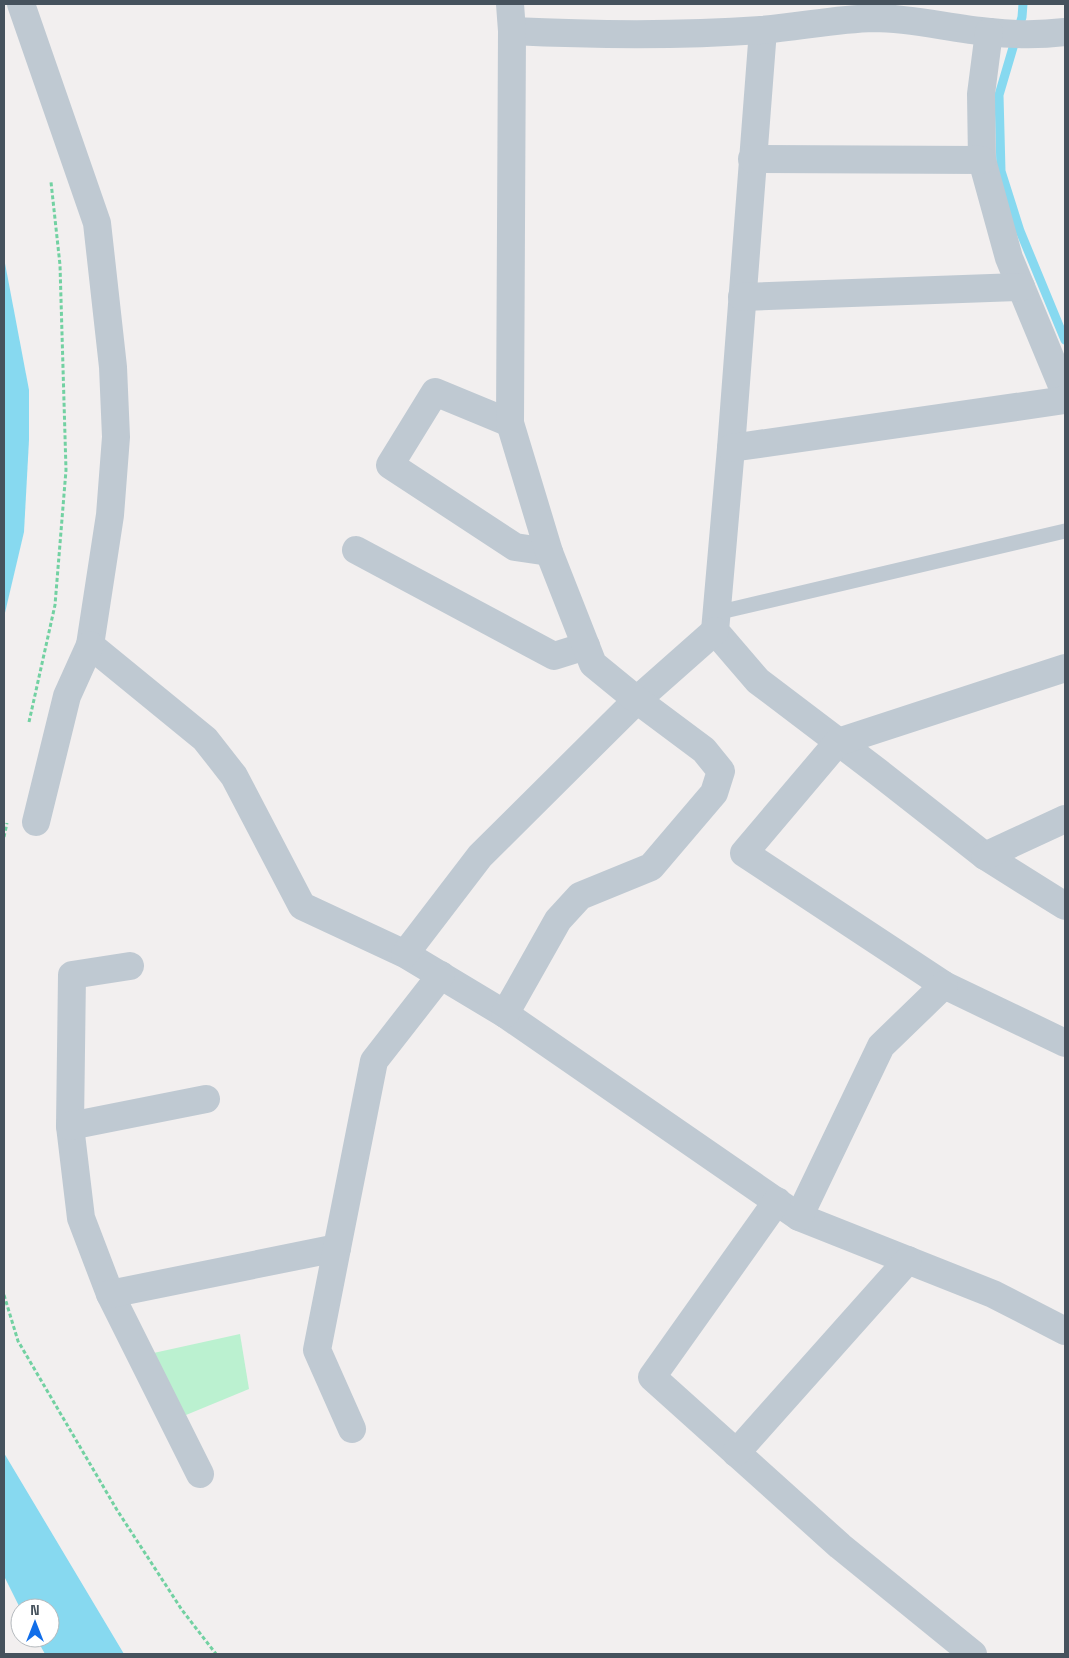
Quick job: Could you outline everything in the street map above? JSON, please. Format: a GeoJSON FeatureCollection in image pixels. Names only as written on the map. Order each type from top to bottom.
{"type":"FeatureCollection","features":[{"type":"Feature","properties":{"kind":"street"},"geometry":{"type":"LineString","coordinates":[[21,4],[97,223],[113,367],[116,437],[110,515],[90,645],[66,696],[36,822]]}},
{"type":"Feature","properties":{"kind":"street"},"geometry":{"type":"LineString","coordinates":[[505,1014],[558,920],[580,896],[651,867],[714,793],[721,771],[704,750],[637,700],[593,664],[549,552],[510,423],[512,31],[510,4]]}},
{"type":"Feature","properties":{"kind":"street"},"geometry":{"type":"LineString","coordinates":[[512,31],[601,35],[687,35],[763,30],[874,18],[916,20],[989,32],[1038,36],[1065,32]]}},
{"type":"Feature","properties":{"kind":"street"},"geometry":{"type":"LineString","coordinates":[[405,954],[480,856],[715,622],[731,448],[763,30]]}},
{"type":"Feature","properties":{"kind":"street"},"geometry":{"type":"LineString","coordinates":[[989,32],[981,94],[982,160],[1009,258],[1065,392]]}},
{"type":"Feature","properties":{"kind":"street"},"geometry":{"type":"LineString","coordinates":[[752,159],[982,160]]}},
{"type":"Feature","properties":{"kind":"street"},"geometry":{"type":"LineString","coordinates":[[742,297],[1021,287]]}},
{"type":"Feature","properties":{"kind":"street"},"geometry":{"type":"LineString","coordinates":[[510,423],[435,392],[390,465],[515,547],[549,552]]}},
{"type":"Feature","properties":{"kind":"street"},"geometry":{"type":"LineString","coordinates":[[731,448],[1065,400]]}},
{"type":"Feature","properties":{"kind":"street"},"geometry":{"type":"LineString","coordinates":[[356,550],[554,656],[586,646]]}},
{"type":"Feature","properties":{"kind":"street"},"geometry":{"type":"LineString","coordinates":[[715,622],[758,681],[985,856],[1065,906]]}},
{"type":"Feature","properties":{"kind":"street"},"geometry":{"type":"LineString","coordinates":[[90,645],[205,738],[234,776],[302,906],[405,954],[505,1014],[799,1217],[992,1294],[1065,1331]]}},
{"type":"Feature","properties":{"kind":"street"},"geometry":{"type":"LineString","coordinates":[[1065,668],[838,742],[744,853],[944,985],[1065,1044]]}},
{"type":"Feature","properties":{"kind":"street"},"geometry":{"type":"LineString","coordinates":[[985,856],[1065,819]]}},
{"type":"Feature","properties":{"kind":"street"},"geometry":{"type":"LineString","coordinates":[[130,966],[72,975],[70,1126],[81,1218],[110,1294],[200,1474]]}},
{"type":"Feature","properties":{"kind":"street"},"geometry":{"type":"LineString","coordinates":[[352,1429],[317,1350],[374,1061],[441,975]]}},
{"type":"Feature","properties":{"kind":"street"},"geometry":{"type":"LineString","coordinates":[[799,1217],[881,1046],[944,985]]}},
{"type":"Feature","properties":{"kind":"street"},"geometry":{"type":"LineString","coordinates":[[70,1126],[206,1099]]}},
{"type":"Feature","properties":{"kind":"street"},"geometry":{"type":"LineString","coordinates":[[777,1201],[652,1377],[840,1546],[973,1654]]}},
{"type":"Feature","properties":{"kind":"street"},"geometry":{"type":"LineString","coordinates":[[110,1294],[337,1248]]}},
{"type":"Feature","properties":{"kind":"street"},"geometry":{"type":"LineString","coordinates":[[736,1453],[908,1260]]}},
{"type":"Feature","properties":{"kind":"lane"},"geometry":{"type":"LineString","coordinates":[[715,622],[1065,531]]}},
{"type":"Feature","properties":{"kind":"path"},"geometry":{"type":"LineString","coordinates":[[27,731],[55,605],[66,470],[60,265],[50,177]]}},
{"type":"Feature","properties":{"kind":"path"},"geometry":{"type":"LineString","coordinates":[[4,837],[8,818]]}},
{"type":"Feature","properties":{"kind":"path"},"geometry":{"type":"LineString","coordinates":[[4,1295],[18,1341],[112,1502],[182,1610],[216,1654]]}},
{"type":"Feature","properties":{"kind":"green space"},"geometry":{"type":"Polygon","coordinates":[[[240,1334],[249,1389],[186,1415],[149,1354],[240,1334]]]}},
{"type":"Feature","properties":{"kind":"water"},"geometry":{"type":"Polygon","coordinates":[[[4,258],[29,390],[29,440],[24,532],[4,617],[4,258]]]}},
{"type":"Feature","properties":{"kind":"water"},"geometry":{"type":"Polygon","coordinates":[[[4,1453],[124,1654],[45,1654],[42,1648],[60,1648],[60,1598],[15,1598],[4,1576],[4,1453]]]}},
{"type":"Feature","properties":{"kind":"waterway"},"geometry":{"type":"LineString","coordinates":[[1023,4],[1022,17],[999,95],[1001,171],[1020,231],[1065,340]]}}]}
